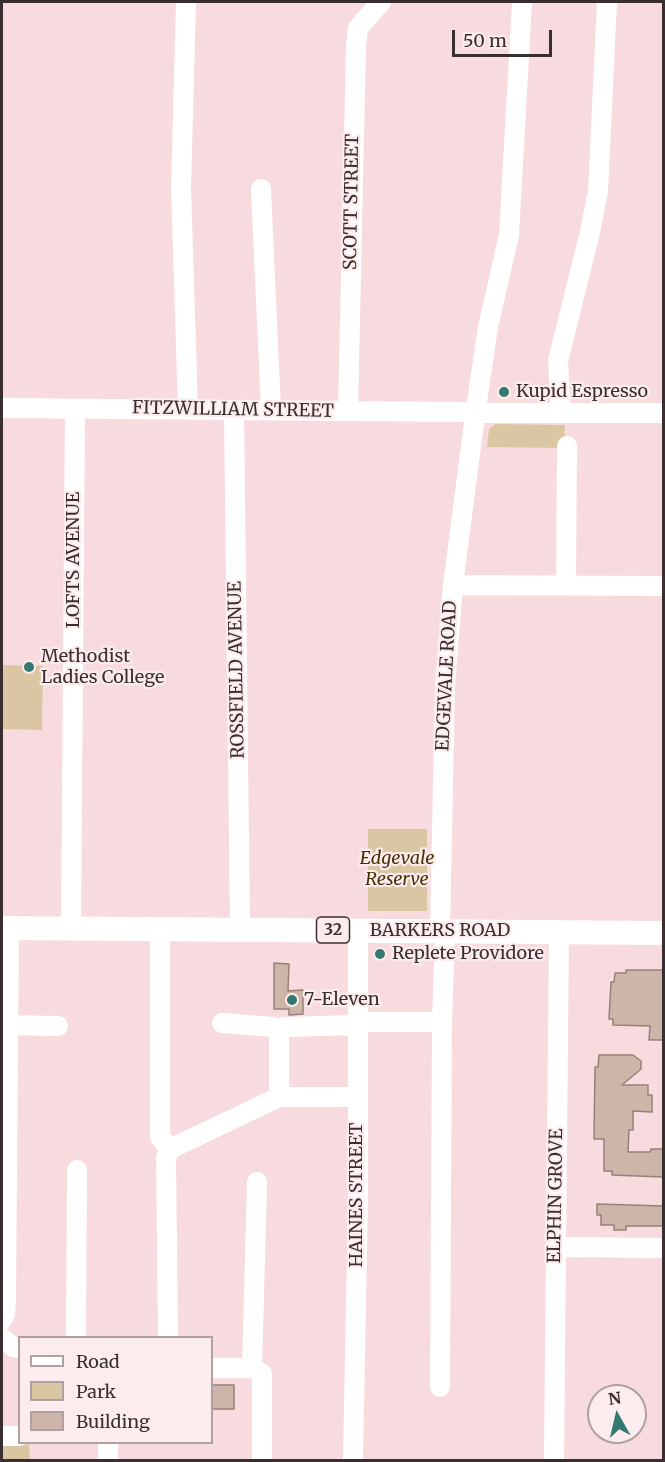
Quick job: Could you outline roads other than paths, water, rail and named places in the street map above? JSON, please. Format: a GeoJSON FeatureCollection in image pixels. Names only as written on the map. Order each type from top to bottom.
{"type":"FeatureCollection","features":[{"type":"Feature","properties":{"kind":"main road","name":"BARKERS ROAD"},"geometry":{"type":"LineString","coordinates":[[5,928],[663,933]]}},
{"type":"Feature","properties":{"kind":"street"},"geometry":{"type":"LineString","coordinates":[[186,2],[181,188],[188,409]]}},
{"type":"Feature","properties":{"kind":"street","name":"SCOTT STREET"},"geometry":{"type":"LineString","coordinates":[[348,411],[356,47],[358,28],[381,2]]}},
{"type":"Feature","properties":{"kind":"street","name":"EDGEVALE ROAD"},"geometry":{"type":"LineString","coordinates":[[440,1387],[445,686],[453,585],[488,327],[509,235],[522,2]]}},
{"type":"Feature","properties":{"kind":"street"},"geometry":{"type":"LineString","coordinates":[[561,413],[558,361],[598,191],[607,2]]}},
{"type":"Feature","properties":{"kind":"street"},"geometry":{"type":"LineString","coordinates":[[261,189],[271,410]]}},
{"type":"Feature","properties":{"kind":"street","name":"FITZWILLIAM STREET"},"geometry":{"type":"LineString","coordinates":[[2,408],[663,413]]}},
{"type":"Feature","properties":{"kind":"street","name":"LOFTS AVENUE"},"geometry":{"type":"LineString","coordinates":[[71,928],[75,409]]}},
{"type":"Feature","properties":{"kind":"street","name":"ROSSFIELD AVENUE"},"geometry":{"type":"LineString","coordinates":[[234,410],[240,930]]}},
{"type":"Feature","properties":{"kind":"street"},"geometry":{"type":"LineString","coordinates":[[566,585],[567,446]]}},
{"type":"Feature","properties":{"kind":"street"},"geometry":{"type":"LineString","coordinates":[[453,585],[663,586]]}},
{"type":"Feature","properties":{"kind":"street"},"geometry":{"type":"LineString","coordinates":[[2,1320],[6,1300],[5,928]]}},
{"type":"Feature","properties":{"kind":"street"},"geometry":{"type":"LineString","coordinates":[[160,929],[160,1137],[170,1149]]}},
{"type":"Feature","properties":{"kind":"street","name":"HAINES STREET"},"geometry":{"type":"LineString","coordinates":[[353,1461],[358,1198],[358,930]]}},
{"type":"Feature","properties":{"kind":"street","name":"ELPHIN GROVE"},"geometry":{"type":"LineString","coordinates":[[554,1461],[560,932]]}},
{"type":"Feature","properties":{"kind":"street"},"geometry":{"type":"LineString","coordinates":[[279,1097],[279,1032],[284,1027],[442,1022]]}},
{"type":"Feature","properties":{"kind":"street"},"geometry":{"type":"LineString","coordinates":[[222,1023],[273,1027],[279,1032]]}},
{"type":"Feature","properties":{"kind":"street"},"geometry":{"type":"LineString","coordinates":[[5,1025],[58,1026]]}},
{"type":"Feature","properties":{"kind":"street"},"geometry":{"type":"LineString","coordinates":[[168,1336],[166,1156],[170,1149],[279,1097],[357,1096]]}},
{"type":"Feature","properties":{"kind":"street"},"geometry":{"type":"LineString","coordinates":[[76,1336],[77,1170]]}},
{"type":"Feature","properties":{"kind":"street"},"geometry":{"type":"LineString","coordinates":[[254,1369],[257,1182]]}},
{"type":"Feature","properties":{"kind":"street"},"geometry":{"type":"LineString","coordinates":[[555,1247],[663,1248]]}},
{"type":"Feature","properties":{"kind":"street"},"geometry":{"type":"LineString","coordinates":[[2,1338],[18,1348]]}},
{"type":"Feature","properties":{"kind":"street"},"geometry":{"type":"LineString","coordinates":[[213,1368],[254,1369],[262,1374],[262,1461]]}},
{"type":"Feature","properties":{"kind":"street"},"geometry":{"type":"LineString","coordinates":[[2,1436],[18,1436]]}},
{"type":"Feature","properties":{"kind":"street"},"geometry":{"type":"LineString","coordinates":[[108,1444],[108,1461]]}},
{"type":"Feature","properties":{"kind":"place","name":"Kupid Espresso"},"geometry":{"type":"Point","coordinates":[504,392]}},
{"type":"Feature","properties":{"kind":"place","name":"Methodist Ladies College"},"geometry":{"type":"Point","coordinates":[29,667]}},
{"type":"Feature","properties":{"kind":"place","name":"Replete Providore"},"geometry":{"type":"Point","coordinates":[380,954]}},
{"type":"Feature","properties":{"kind":"place","name":"7-Eleven"},"geometry":{"type":"Point","coordinates":[292,1000]}},
{"type":"Feature","properties":{"kind":"park label","name":"Edgevale Reserve"},"geometry":{"type":"Point","coordinates":[397,869]}}]}
